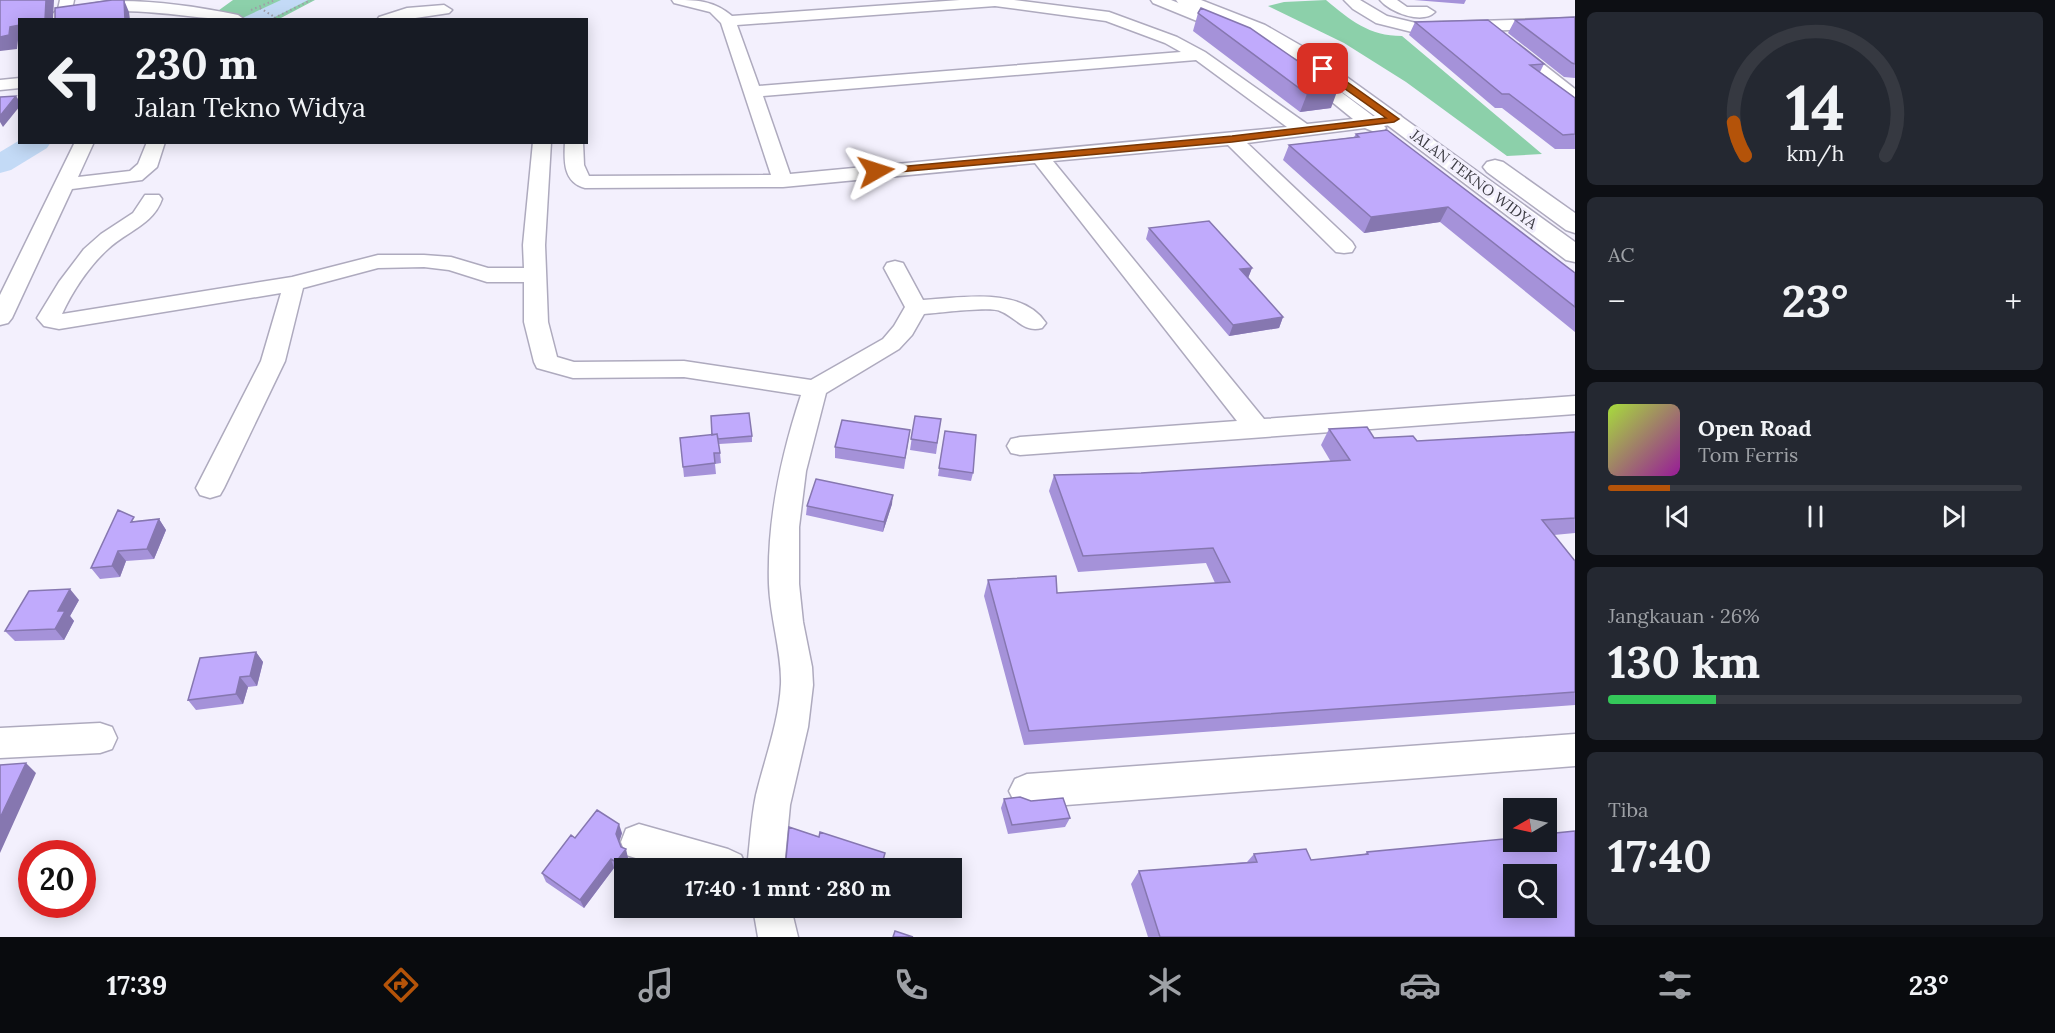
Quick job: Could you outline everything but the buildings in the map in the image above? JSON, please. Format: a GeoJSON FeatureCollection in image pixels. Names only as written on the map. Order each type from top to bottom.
{"type":"FeatureCollection","features":[{"type":"Feature","properties":{"kind":"main road","name":"JALAN TEKNO WIDYA"},"geometry":{"type":"LineString","coordinates":[[1185,0],[1305,56],[1537,226],[1571,263]]}},
{"type":"Feature","properties":{"kind":"main road","name":"JALAN TEKNO WIDYA"},"geometry":{"type":"LineString","coordinates":[[1227,0],[1305,35],[1338,55],[1424,116],[1394,119]]}},
{"type":"Feature","properties":{"kind":"main road","name":"JALAN TEKNO WIDYA"},"geometry":{"type":"LineString","coordinates":[[1481,157],[1575,225]]}},
{"type":"Feature","properties":{"kind":"street"},"geometry":{"type":"LineString","coordinates":[[177,18],[196,13],[221,0]]}},
{"type":"Feature","properties":{"kind":"street"},"geometry":{"type":"LineString","coordinates":[[679,0],[715,9],[728,21],[783,181]]}},
{"type":"Feature","properties":{"kind":"street"},"geometry":{"type":"LineString","coordinates":[[1158,0],[1249,31],[1514,230],[1571,263]]}},
{"type":"Feature","properties":{"kind":"street"},"geometry":{"type":"LineString","coordinates":[[1351,0],[1368,15],[1398,26],[1416,28],[1575,23]]}},
{"type":"Feature","properties":{"kind":"street"},"geometry":{"type":"LineString","coordinates":[[1387,0],[1403,11],[1565,8]]}},
{"type":"Feature","properties":{"kind":"street"},"geometry":{"type":"LineString","coordinates":[[61,11],[120,2],[239,18]]}},
{"type":"Feature","properties":{"kind":"street"},"geometry":{"type":"LineString","coordinates":[[728,21],[1005,2],[1109,17],[1171,40],[1199,55],[1303,130]]}},
{"type":"Feature","properties":{"kind":"street"},"geometry":{"type":"LineString","coordinates":[[1534,9],[1557,23]]}},
{"type":"Feature","properties":{"kind":"street"},"geometry":{"type":"LineString","coordinates":[[391,18],[407,13],[444,10]]}},
{"type":"Feature","properties":{"kind":"street"},"geometry":{"type":"LineString","coordinates":[[1486,26],[1575,98]]}},
{"type":"Feature","properties":{"kind":"street"},"geometry":{"type":"LineString","coordinates":[[752,92],[1199,55]]}},
{"type":"Feature","properties":{"kind":"street"},"geometry":{"type":"LineString","coordinates":[[0,85],[18,83]]}},
{"type":"Feature","properties":{"kind":"street"},"geometry":{"type":"LineString","coordinates":[[574,144],[576,172],[578,178],[585,182],[783,181],[1232,139],[1394,119]]}},
{"type":"Feature","properties":{"kind":"street"},"geometry":{"type":"LineString","coordinates":[[1232,139],[1344,247]]}},
{"type":"Feature","properties":{"kind":"street"},"geometry":{"type":"LineString","coordinates":[[0,318],[84,144]]}},
{"type":"Feature","properties":{"kind":"street"},"geometry":{"type":"LineString","coordinates":[[65,184],[135,176],[147,167],[155,144]]}},
{"type":"Feature","properties":{"kind":"street"},"geometry":{"type":"LineString","coordinates":[[542,144],[534,245],[536,322],[546,362],[552,365],[573,370],[684,369],[815,389],[891,344],[904,330],[916,307]]}},
{"type":"Feature","properties":{"kind":"street"},"geometry":{"type":"LineString","coordinates":[[1038,156],[1257,428]]}},
{"type":"Feature","properties":{"kind":"street"},"geometry":{"type":"LineString","coordinates":[[152,199],[145,214],[107,238],[93,253],[51,312],[49,318],[52,321],[58,322],[292,284],[378,262],[424,261],[451,264],[488,275],[534,275]]}},
{"type":"Feature","properties":{"kind":"street"},"geometry":{"type":"LineString","coordinates":[[1514,230],[1537,226]]}},
{"type":"Feature","properties":{"kind":"street"},"geometry":{"type":"LineString","coordinates":[[895,268],[916,307]]}},
{"type":"Feature","properties":{"kind":"street"},"geometry":{"type":"LineString","coordinates":[[210,488],[273,361],[292,292],[292,284]]}},
{"type":"Feature","properties":{"kind":"street"},"geometry":{"type":"LineString","coordinates":[[916,307],[997,303],[1018,311],[1034,323]]}},
{"type":"Feature","properties":{"kind":"street"},"geometry":{"type":"LineString","coordinates":[[767,858],[774,798],[788,741],[797,684],[795,653],[786,614],[783,562],[785,519],[798,440],[815,389]]}},
{"type":"Feature","properties":{"kind":"street"},"geometry":{"type":"LineString","coordinates":[[1020,446],[1575,405]]}},
{"type":"Feature","properties":{"kind":"street"},"geometry":{"type":"LineString","coordinates":[[0,743],[100,738]]}},
{"type":"Feature","properties":{"kind":"street"},"geometry":{"type":"LineString","coordinates":[[1028,791],[1575,750]]}},
{"type":"Feature","properties":{"kind":"street"},"geometry":{"type":"LineString","coordinates":[[639,842],[694,858]]}},
{"type":"Feature","properties":{"kind":"street"},"geometry":{"type":"LineString","coordinates":[[774,918],[778,937]]}},
{"type":"Feature","properties":{"kind":"path"},"geometry":{"type":"LineString","coordinates":[[260,8],[276,18],[311,0]]}},
{"type":"Feature","properties":{"kind":"green space"},"geometry":{"type":"Polygon","coordinates":[[[233,0],[315,0],[281,18],[240,18],[215,13],[233,0]]]}},
{"type":"Feature","properties":{"kind":"green space"},"geometry":{"type":"Polygon","coordinates":[[[1326,0],[1361,26],[1380,33],[1402,36],[1542,154],[1507,156],[1406,82],[1344,43],[1268,6],[1284,2],[1326,0]]]}},
{"type":"Feature","properties":{"kind":"water"},"geometry":{"type":"Polygon","coordinates":[[[281,0],[308,0],[273,18],[242,18],[281,0]]]}},
{"type":"Feature","properties":{"kind":"waterway"},"geometry":{"type":"LineString","coordinates":[[0,164],[34,144]]}},
{"type":"Feature","properties":{"kind":"route"},"geometry":{"type":"LineString","coordinates":[[876,171],[1232,139],[1394,119],[1323,69]]}}]}
